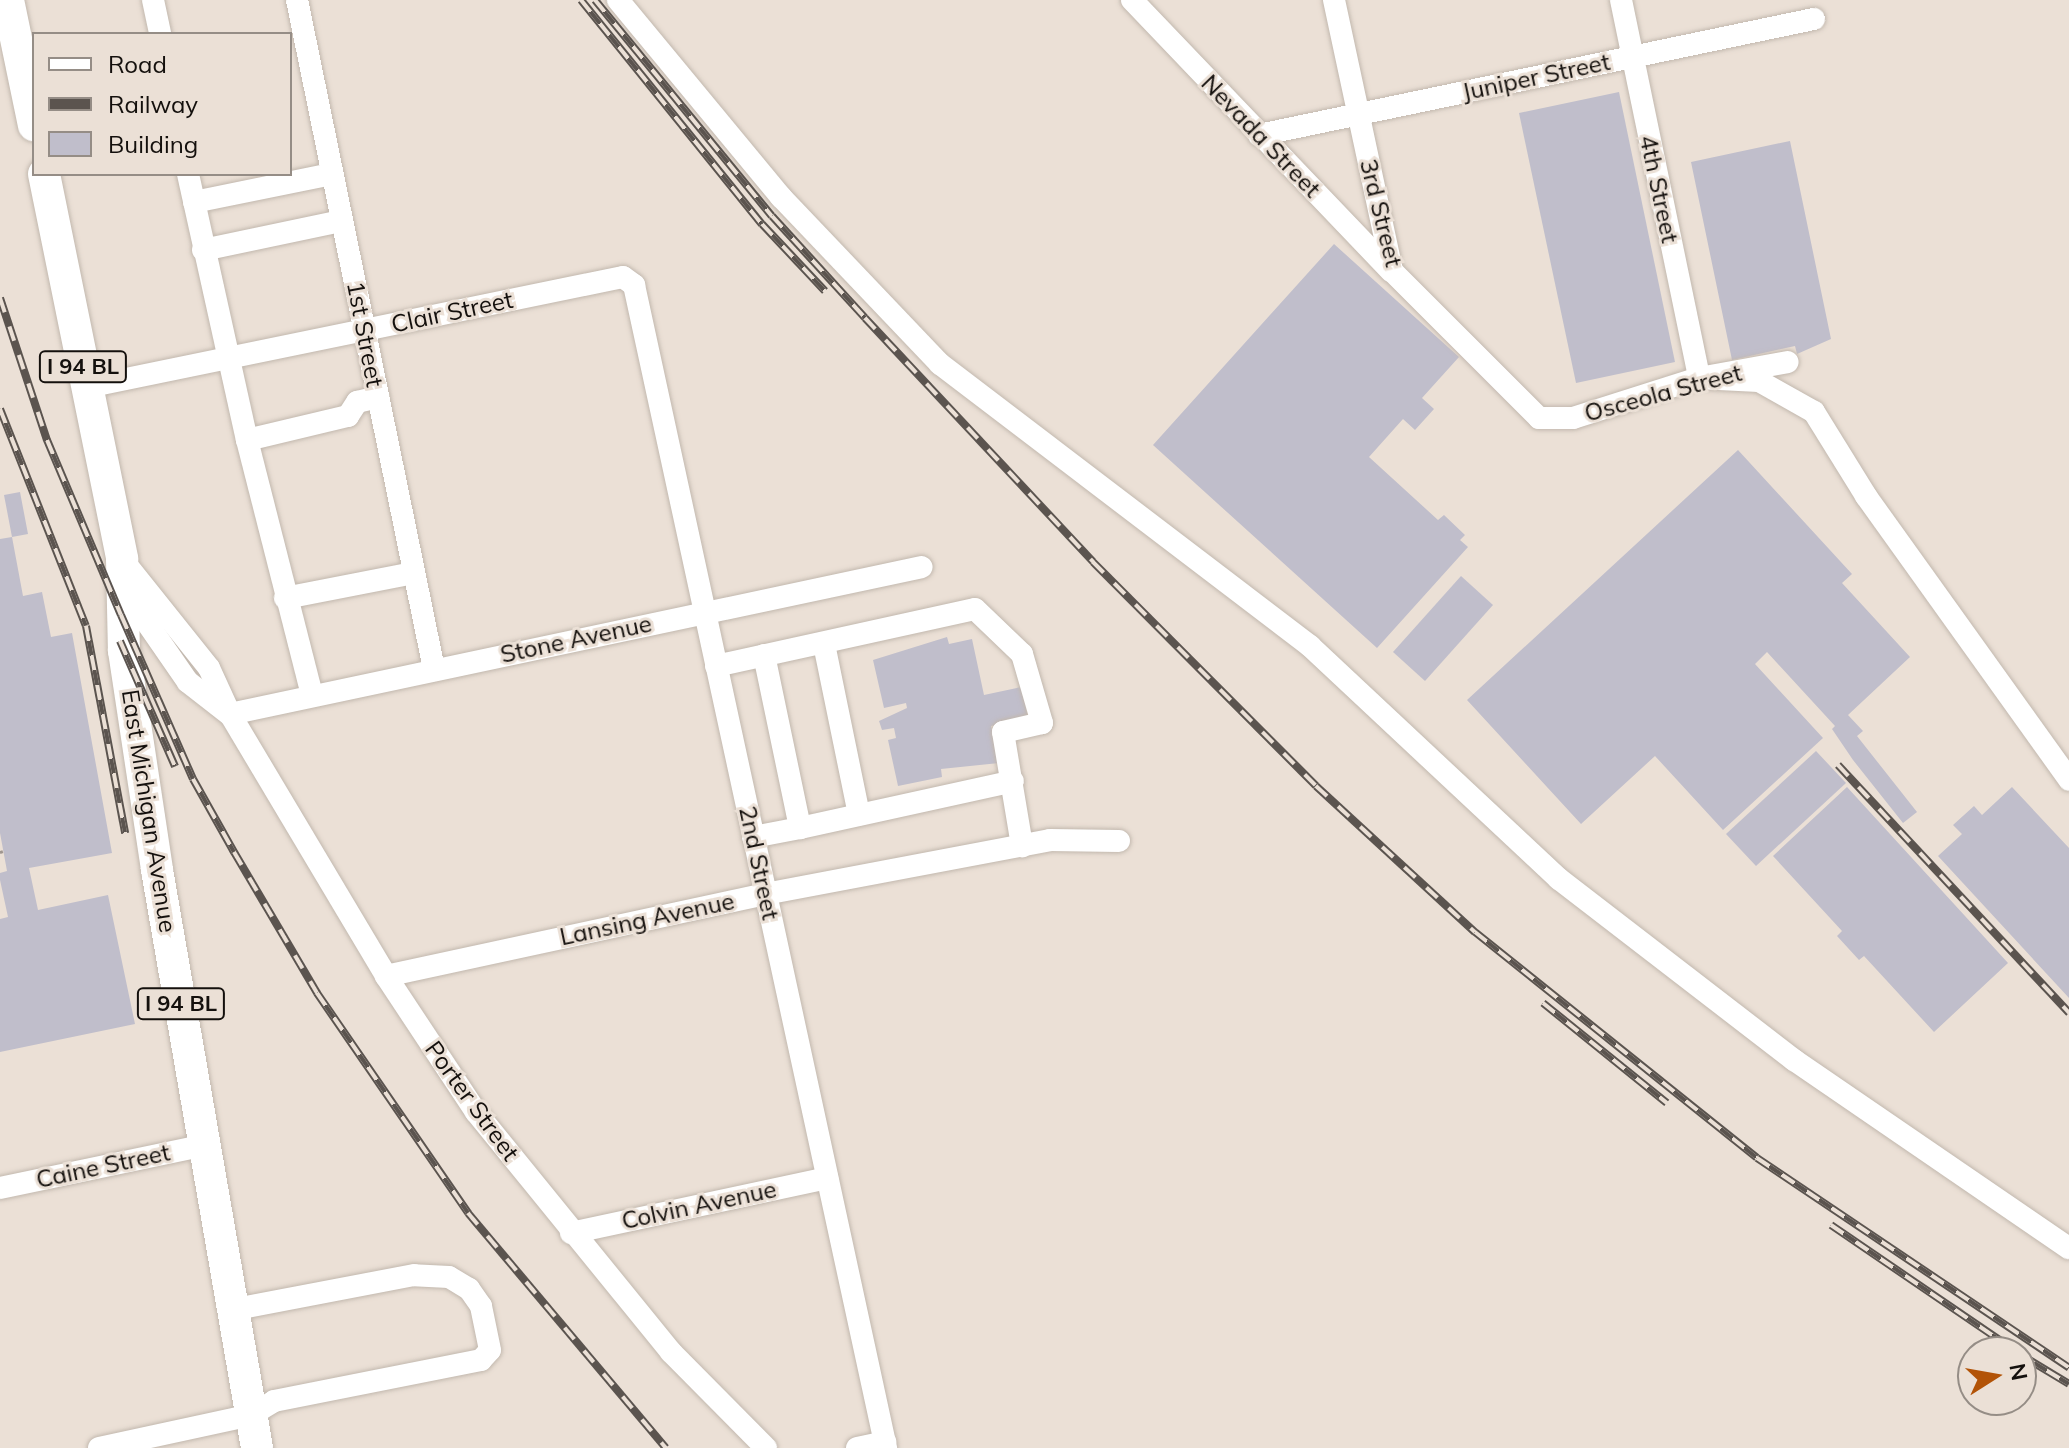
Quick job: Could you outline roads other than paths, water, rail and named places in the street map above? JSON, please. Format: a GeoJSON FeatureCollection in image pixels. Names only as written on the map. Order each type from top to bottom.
{"type":"FeatureCollection","features":[{"type":"Feature","properties":{"kind":"highway"},"geometry":{"type":"LineString","coordinates":[[8,0],[32,115]]}},
{"type":"Feature","properties":{"kind":"highway","name":"East Michigan Avenue"},"geometry":{"type":"LineString","coordinates":[[44,176],[122,559],[124,651],[257,1448]]}},
{"type":"Feature","properties":{"kind":"street"},"geometry":{"type":"LineString","coordinates":[[153,0],[160,32]]}},
{"type":"Feature","properties":{"kind":"street","name":"1st Street"},"geometry":{"type":"LineString","coordinates":[[297,0],[434,669]]}},
{"type":"Feature","properties":{"kind":"street"},"geometry":{"type":"LineString","coordinates":[[618,0],[781,197],[940,364],[1310,646],[1559,879],[1794,1060],[2069,1248]]}},
{"type":"Feature","properties":{"kind":"street","name":"Nevada Street"},"geometry":{"type":"LineString","coordinates":[[1132,0],[1392,271]]}},
{"type":"Feature","properties":{"kind":"street","name":"3rd Street"},"geometry":{"type":"LineString","coordinates":[[1334,0],[1392,271],[1539,418]]}},
{"type":"Feature","properties":{"kind":"street","name":"4th Street"},"geometry":{"type":"LineString","coordinates":[[1621,0],[1699,378]]}},
{"type":"Feature","properties":{"kind":"street","name":"Juniper Street"},"geometry":{"type":"LineString","coordinates":[[1259,135],[1814,19]]}},
{"type":"Feature","properties":{"kind":"street"},"geometry":{"type":"LineString","coordinates":[[194,202],[332,174]]}},
{"type":"Feature","properties":{"kind":"street"},"geometry":{"type":"LineString","coordinates":[[188,176],[227,358],[285,598],[312,695]]}},
{"type":"Feature","properties":{"kind":"street"},"geometry":{"type":"LineString","coordinates":[[203,250],[341,221]]}},
{"type":"Feature","properties":{"kind":"street","name":"Clair Street"},"geometry":{"type":"LineString","coordinates":[[87,387],[623,277],[630,280]]}},
{"type":"Feature","properties":{"kind":"street","name":"2nd Street"},"geometry":{"type":"LineString","coordinates":[[630,280],[708,612],[716,666],[885,1445]]}},
{"type":"Feature","properties":{"kind":"street","name":"Osceola Street"},"geometry":{"type":"LineString","coordinates":[[1539,418],[1573,418],[1699,378],[1788,362]]}},
{"type":"Feature","properties":{"kind":"street"},"geometry":{"type":"LineString","coordinates":[[1699,378],[1759,381],[1814,412],[1866,496],[2069,780]]}},
{"type":"Feature","properties":{"kind":"street"},"geometry":{"type":"LineString","coordinates":[[247,440],[344,417],[357,402],[378,397]]}},
{"type":"Feature","properties":{"kind":"street","name":"Porter Street"},"geometry":{"type":"LineString","coordinates":[[122,559],[209,668],[230,714],[386,976],[476,1112],[571,1233],[671,1352],[766,1448]]}},
{"type":"Feature","properties":{"kind":"street","name":"Stone Avenue"},"geometry":{"type":"LineString","coordinates":[[230,714],[922,567]]}},
{"type":"Feature","properties":{"kind":"street"},"geometry":{"type":"LineString","coordinates":[[285,598],[414,573]]}},
{"type":"Feature","properties":{"kind":"street"},"geometry":{"type":"LineString","coordinates":[[716,666],[975,609],[1022,654],[1042,723],[1003,732],[1022,846]]}},
{"type":"Feature","properties":{"kind":"street"},"geometry":{"type":"LineString","coordinates":[[824,644],[859,814]]}},
{"type":"Feature","properties":{"kind":"street"},"geometry":{"type":"LineString","coordinates":[[764,655],[800,828]]}},
{"type":"Feature","properties":{"kind":"street"},"geometry":{"type":"LineString","coordinates":[[753,837],[1013,781]]}},
{"type":"Feature","properties":{"kind":"street","name":"Lansing Avenue"},"geometry":{"type":"LineString","coordinates":[[386,976],[765,894],[1050,840],[1119,841]]}},
{"type":"Feature","properties":{"kind":"street","name":"Caine Street"},"geometry":{"type":"LineString","coordinates":[[0,1188],[206,1145]]}},
{"type":"Feature","properties":{"kind":"street","name":"Colvin Avenue"},"geometry":{"type":"LineString","coordinates":[[571,1233],[827,1178]]}},
{"type":"Feature","properties":{"kind":"street"},"geometry":{"type":"LineString","coordinates":[[99,1448],[251,1415],[274,1401],[487,1357],[481,1306],[469,1289],[449,1277],[414,1275],[235,1309]]}},
{"type":"Feature","properties":{"kind":"street"},"geometry":{"type":"LineString","coordinates":[[857,1448],[885,1445]]}},
{"type":"Feature","properties":{"kind":"railway"},"geometry":{"type":"LineString","coordinates":[[581,0],[762,224],[825,291]]}},
{"type":"Feature","properties":{"kind":"railway"},"geometry":{"type":"LineString","coordinates":[[595,0],[772,216],[865,318],[1093,562],[1316,786],[1475,932],[1757,1158],[2069,1368]]}},
{"type":"Feature","properties":{"kind":"railway"},"geometry":{"type":"LineString","coordinates":[[0,298],[47,440],[193,779],[234,852],[317,993],[468,1213],[666,1448]]}},
{"type":"Feature","properties":{"kind":"railway"},"geometry":{"type":"LineString","coordinates":[[0,409],[86,626],[125,833]]}},
{"type":"Feature","properties":{"kind":"railway"},"geometry":{"type":"LineString","coordinates":[[120,641],[175,766]]}},
{"type":"Feature","properties":{"kind":"railway"},"geometry":{"type":"LineString","coordinates":[[1838,765],[2069,1013]]}},
{"type":"Feature","properties":{"kind":"railway"},"geometry":{"type":"LineString","coordinates":[[1543,1003],[1667,1103]]}},
{"type":"Feature","properties":{"kind":"railway"},"geometry":{"type":"LineString","coordinates":[[1831,1225],[1994,1336]]}},
{"type":"Feature","properties":{"kind":"railway"},"geometry":{"type":"LineString","coordinates":[[2037,1365],[2069,1384]]}}]}
